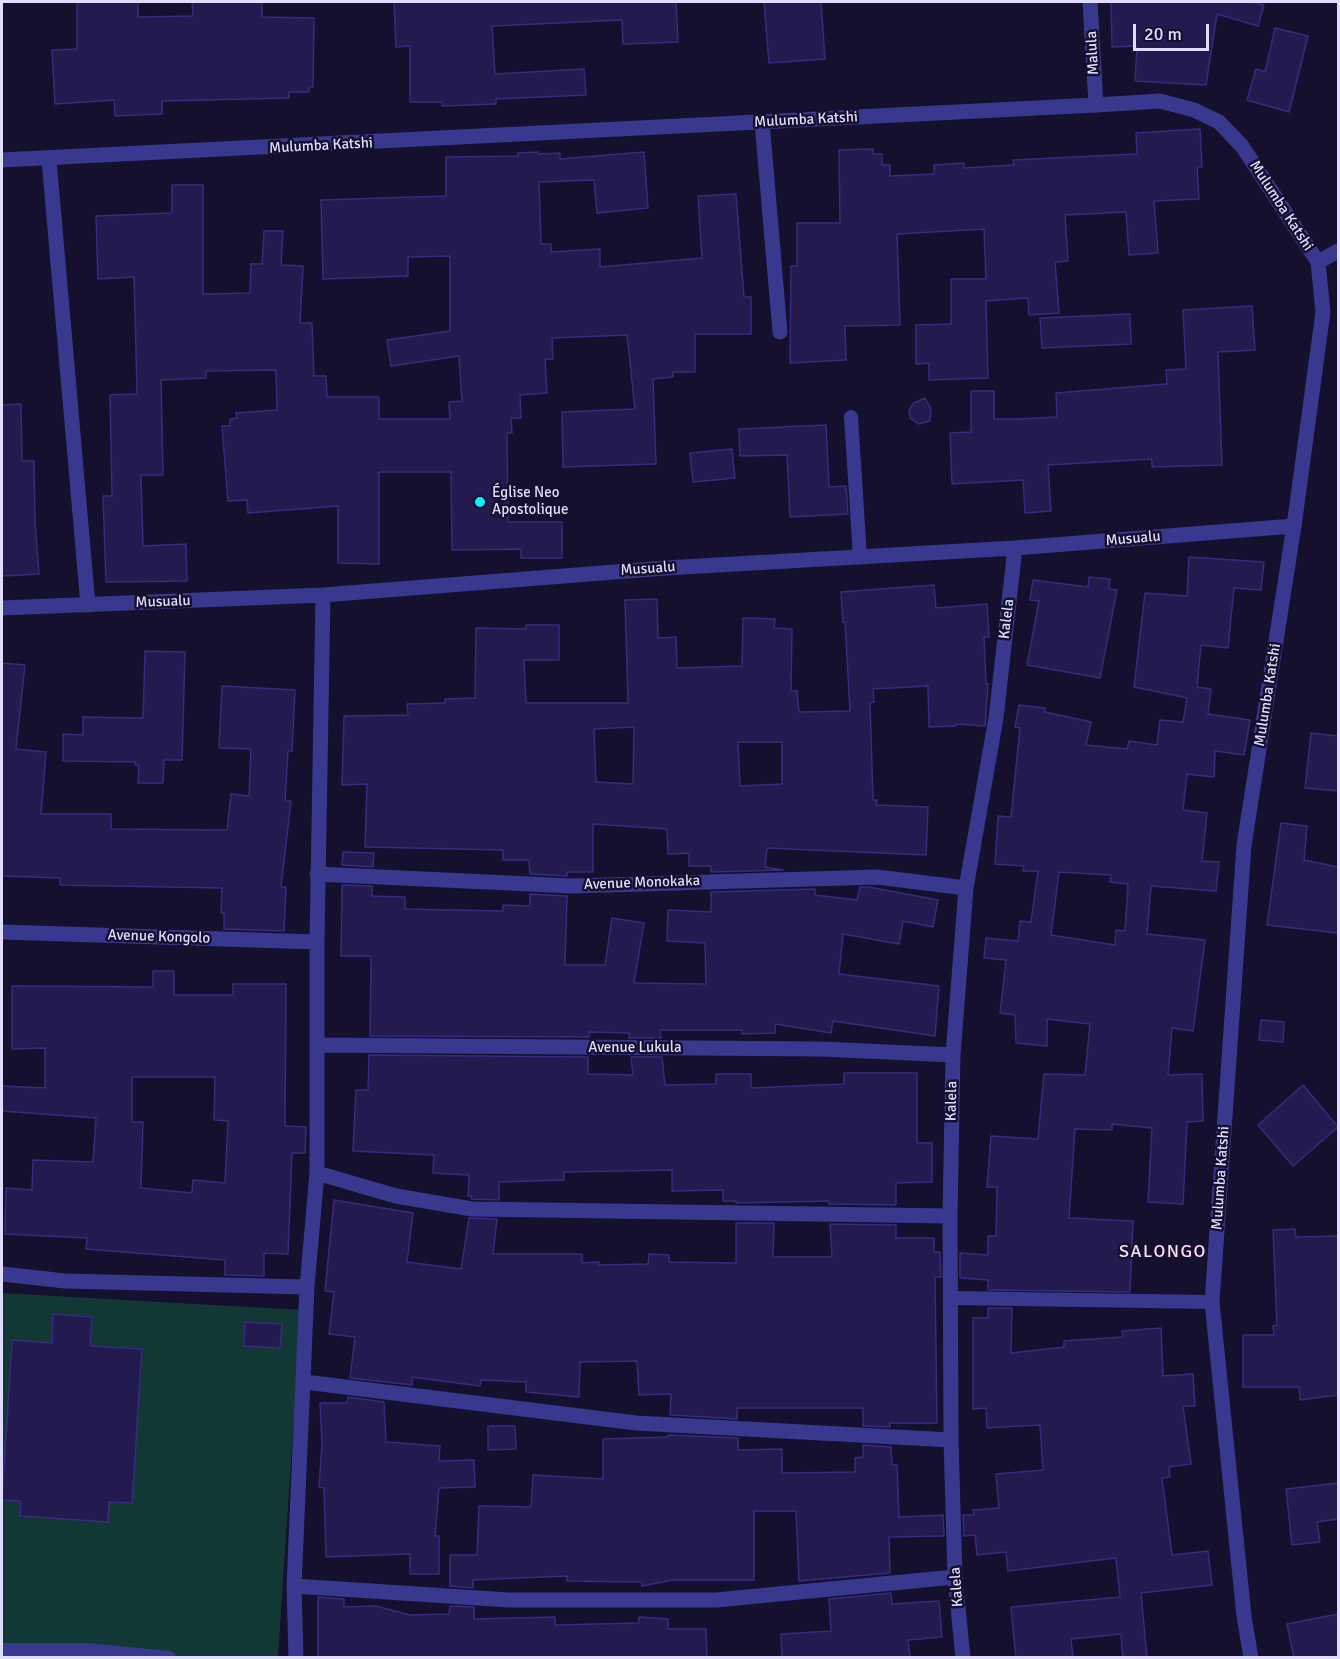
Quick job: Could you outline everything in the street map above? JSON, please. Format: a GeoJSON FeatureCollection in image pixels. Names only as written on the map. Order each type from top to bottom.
{"type":"FeatureCollection","features":[{"type":"Feature","properties":{"kind":"street","name":"Malula"},"geometry":{"type":"LineString","coordinates":[[1090,2],[1096,105]]}},
{"type":"Feature","properties":{"kind":"street","name":"Mulumba Katshi"},"geometry":{"type":"LineString","coordinates":[[2,160],[49,160],[1160,101],[1194,110],[1220,122],[1242,146],[1318,262],[1323,312],[1294,526],[1245,845],[1212,1302],[1244,1616],[1251,1658]]}},
{"type":"Feature","properties":{"kind":"street"},"geometry":{"type":"LineString","coordinates":[[762,122],[780,332]]}},
{"type":"Feature","properties":{"kind":"street"},"geometry":{"type":"LineString","coordinates":[[49,160],[88,605]]}},
{"type":"Feature","properties":{"kind":"street"},"geometry":{"type":"LineString","coordinates":[[1318,262],[1338,251]]}},
{"type":"Feature","properties":{"kind":"street","name":"Musualu"},"geometry":{"type":"LineString","coordinates":[[2,608],[323,595],[665,568],[1015,548],[1294,526]]}},
{"type":"Feature","properties":{"kind":"street","name":"Kalela"},"geometry":{"type":"LineString","coordinates":[[963,1658],[955,1577],[951,1440],[952,1055],[966,888],[996,718],[1015,548]]}},
{"type":"Feature","properties":{"kind":"street"},"geometry":{"type":"LineString","coordinates":[[296,1658],[294,1586],[305,1382],[307,1287],[317,1173],[316,942],[323,595]]}},
{"type":"Feature","properties":{"kind":"street","name":"Avenue Monokaka"},"geometry":{"type":"LineString","coordinates":[[317,874],[572,886],[878,878],[966,888]]}},
{"type":"Feature","properties":{"kind":"street","name":"Avenue Kongolo"},"geometry":{"type":"LineString","coordinates":[[2,932],[316,942]]}},
{"type":"Feature","properties":{"kind":"street","name":"Avenue Lukula"},"geometry":{"type":"LineString","coordinates":[[317,1045],[821,1049],[952,1055]]}},
{"type":"Feature","properties":{"kind":"street"},"geometry":{"type":"LineString","coordinates":[[317,1173],[396,1196],[472,1209],[950,1216]]}},
{"type":"Feature","properties":{"kind":"street"},"geometry":{"type":"LineString","coordinates":[[2,1274],[65,1281],[307,1287]]}},
{"type":"Feature","properties":{"kind":"street"},"geometry":{"type":"LineString","coordinates":[[305,1382],[636,1423],[951,1440]]}},
{"type":"Feature","properties":{"kind":"street"},"geometry":{"type":"LineString","coordinates":[[294,1586],[509,1600],[716,1600],[955,1577]]}},
{"type":"Feature","properties":{"kind":"lane"},"geometry":{"type":"LineString","coordinates":[[851,417],[861,557]]}},
{"type":"Feature","properties":{"kind":"lane"},"geometry":{"type":"LineString","coordinates":[[950,1298],[1212,1302]]}},
{"type":"Feature","properties":{"kind":"lane"},"geometry":{"type":"LineString","coordinates":[[2,1650],[86,1650],[169,1658]]}},
{"type":"Feature","properties":{"kind":"green space"},"geometry":{"type":"Polygon","coordinates":[[[2,1293],[301,1310],[278,1657],[2,1657],[2,1293]]]}},
{"type":"Feature","properties":{"kind":"building"},"geometry":{"type":"Polygon","coordinates":[[[77,2],[138,2],[138,17],[193,16],[192,2],[262,2],[262,17],[314,18],[313,87],[309,87],[309,92],[289,92],[289,98],[162,101],[162,114],[115,116],[114,100],[55,104],[52,50],[77,49],[77,2]]]}},
{"type":"Feature","properties":{"kind":"building"},"geometry":{"type":"Polygon","coordinates":[[[394,2],[676,2],[678,42],[623,44],[622,20],[492,26],[495,74],[584,69],[586,95],[496,99],[496,104],[442,106],[442,102],[410,102],[410,46],[396,47],[394,2]]]}},
{"type":"Feature","properties":{"kind":"building"},"geometry":{"type":"Polygon","coordinates":[[[764,2],[821,2],[825,59],[769,63],[764,2]]]}},
{"type":"Feature","properties":{"kind":"building"},"geometry":{"type":"Polygon","coordinates":[[[1111,2],[1252,2],[1264,5],[1258,26],[1217,14],[1206,85],[1135,81],[1137,46],[1112,47],[1111,2]]]}},
{"type":"Feature","properties":{"kind":"building"},"geometry":{"type":"Polygon","coordinates":[[[1275,28],[1308,36],[1289,112],[1247,100],[1256,69],[1265,72],[1275,28]]]}},
{"type":"Feature","properties":{"kind":"building"},"geometry":{"type":"Polygon","coordinates":[[[1200,129],[1202,167],[1197,167],[1199,199],[1154,201],[1158,253],[1129,255],[1126,212],[1065,215],[1068,261],[1055,262],[1059,313],[1029,315],[1028,298],[986,301],[988,378],[929,380],[929,363],[916,364],[916,325],[951,324],[951,279],[986,279],[984,229],[897,234],[900,325],[845,326],[846,360],[790,363],[791,266],[797,266],[797,223],[840,223],[839,150],[873,149],[873,154],[882,154],[882,165],[890,165],[890,176],[934,174],[934,165],[964,163],[964,168],[1014,165],[1013,160],[1137,154],[1136,133],[1200,129]]]}},
{"type":"Feature","properties":{"kind":"building"},"geometry":{"type":"Polygon","coordinates":[[[538,152],[539,154],[560,153],[560,159],[644,152],[648,208],[597,213],[594,180],[539,182],[541,244],[551,244],[551,252],[600,249],[600,267],[702,258],[698,196],[736,194],[744,297],[751,297],[751,334],[695,334],[695,372],[673,372],[673,377],[653,379],[656,464],[563,467],[562,412],[635,409],[627,335],[552,338],[553,359],[545,359],[547,393],[520,395],[521,418],[511,418],[512,433],[507,433],[508,522],[562,522],[562,558],[521,558],[521,549],[452,550],[451,472],[379,472],[379,564],[338,563],[338,506],[248,513],[247,500],[228,501],[222,426],[230,426],[230,419],[237,418],[236,413],[277,410],[276,370],[206,371],[206,378],[161,380],[163,475],[141,475],[143,546],[186,544],[187,581],[106,582],[103,496],[112,496],[110,395],[136,394],[134,277],[98,279],[96,216],[172,213],[172,185],[203,185],[203,294],[250,293],[251,264],[262,264],[264,231],[283,231],[281,265],[303,266],[300,323],[312,323],[314,376],[326,376],[327,397],[379,397],[379,419],[450,419],[449,402],[462,401],[459,356],[391,366],[387,340],[450,331],[450,256],[408,257],[408,276],[323,279],[321,200],[446,196],[446,157],[518,156],[518,153],[538,152]]]}},
{"type":"Feature","properties":{"kind":"building"},"geometry":{"type":"Polygon","coordinates":[[[1252,306],[1255,350],[1218,352],[1222,465],[1152,467],[1152,459],[1048,465],[1051,511],[1025,513],[1023,480],[952,484],[950,433],[971,432],[971,391],[994,391],[994,419],[1019,419],[1057,417],[1056,393],[1167,384],[1166,370],[1186,369],[1183,310],[1252,306]]]}},
{"type":"Feature","properties":{"kind":"building"},"geometry":{"type":"Polygon","coordinates":[[[1130,314],[1131,344],[1042,348],[1040,318],[1130,314]]]}},
{"type":"Feature","properties":{"kind":"building"},"geometry":{"type":"Polygon","coordinates":[[[925,398],[931,409],[930,421],[919,424],[910,418],[909,410],[914,403],[925,398]]]}},
{"type":"Feature","properties":{"kind":"building"},"geometry":{"type":"Polygon","coordinates":[[[21,404],[22,461],[34,461],[39,574],[2,576],[2,405],[21,404]]]}},
{"type":"Feature","properties":{"kind":"building"},"geometry":{"type":"Polygon","coordinates":[[[826,425],[829,487],[846,486],[848,514],[790,517],[787,455],[740,456],[739,429],[826,425]]]}},
{"type":"Feature","properties":{"kind":"building"},"geometry":{"type":"Polygon","coordinates":[[[732,449],[735,478],[693,482],[690,453],[732,449]]]}},
{"type":"Feature","properties":{"kind":"building"},"geometry":{"type":"Polygon","coordinates":[[[1189,557],[1264,562],[1261,590],[1234,588],[1228,648],[1201,645],[1197,687],[1211,689],[1208,714],[1250,720],[1244,755],[1215,751],[1214,777],[1187,774],[1183,810],[1207,813],[1202,861],[1219,862],[1216,891],[1151,886],[1147,934],[1205,940],[1193,1031],[1172,1028],[1168,1075],[1202,1074],[1203,1121],[1187,1122],[1183,1204],[1148,1202],[1152,1128],[1112,1124],[1112,1130],[1075,1129],[1069,1218],[1133,1221],[1130,1292],[988,1290],[988,1280],[960,1278],[960,1253],[988,1255],[988,1236],[996,1236],[997,1187],[987,1187],[991,1136],[1038,1139],[1044,1074],[1085,1075],[1090,1024],[1047,1019],[1047,1046],[1016,1043],[1015,1015],[1000,1013],[1006,960],[984,958],[986,938],[1018,941],[1020,921],[1031,922],[1038,871],[1023,871],[1024,866],[995,864],[998,816],[1011,817],[1020,728],[1015,727],[1019,705],[1045,708],[1045,712],[1091,722],[1086,745],[1127,749],[1129,741],[1157,745],[1160,720],[1183,722],[1187,698],[1134,687],[1145,593],[1187,596],[1189,557]],[[1059,872],[1051,935],[1115,945],[1116,930],[1125,931],[1128,884],[1110,882],[1111,875],[1059,872]]]}},
{"type":"Feature","properties":{"kind":"building"},"geometry":{"type":"Polygon","coordinates":[[[1089,577],[1110,579],[1109,589],[1117,590],[1100,678],[1027,665],[1039,601],[1030,600],[1033,580],[1088,587],[1089,577]]]}},
{"type":"Feature","properties":{"kind":"building"},"geometry":{"type":"Polygon","coordinates":[[[934,585],[936,608],[987,604],[989,637],[984,637],[986,684],[988,684],[985,726],[956,724],[956,726],[929,727],[928,686],[873,689],[874,702],[870,703],[873,800],[877,800],[876,805],[928,807],[926,855],[767,848],[765,867],[783,870],[711,872],[711,866],[689,866],[689,853],[668,854],[667,829],[593,824],[593,872],[567,872],[567,876],[530,874],[529,860],[503,860],[503,850],[365,847],[367,784],[342,785],[344,716],[408,715],[407,704],[445,703],[445,699],[475,698],[476,628],[526,629],[526,625],[559,625],[559,660],[524,660],[526,703],[628,703],[625,600],[657,599],[658,638],[676,637],[677,668],[742,666],[743,618],[775,619],[774,628],[792,629],[791,691],[797,691],[799,712],[850,711],[841,592],[934,585]],[[634,727],[594,729],[596,782],[633,784],[634,727]],[[738,742],[740,786],[782,784],[782,742],[738,742]]]}},
{"type":"Feature","properties":{"kind":"building"},"geometry":{"type":"Polygon","coordinates":[[[145,651],[185,652],[182,760],[164,760],[163,783],[138,783],[139,765],[135,765],[135,762],[63,761],[63,734],[83,735],[83,717],[143,718],[145,651]]]}},
{"type":"Feature","properties":{"kind":"building"},"geometry":{"type":"Polygon","coordinates":[[[2,663],[25,665],[16,749],[46,752],[41,814],[111,814],[111,829],[227,830],[231,794],[249,796],[251,749],[219,748],[222,686],[295,690],[292,751],[288,751],[285,801],[291,801],[281,887],[286,887],[284,931],[224,929],[224,913],[221,913],[222,888],[60,885],[60,878],[2,876],[2,663]]]}},
{"type":"Feature","properties":{"kind":"building"},"geometry":{"type":"Polygon","coordinates":[[[1311,733],[1338,736],[1338,791],[1305,788],[1311,733]]]}},
{"type":"Feature","properties":{"kind":"building"},"geometry":{"type":"Polygon","coordinates":[[[1281,823],[1307,826],[1304,860],[1338,867],[1338,933],[1267,925],[1281,823]]]}},
{"type":"Feature","properties":{"kind":"building"},"geometry":{"type":"Polygon","coordinates":[[[343,852],[374,853],[373,867],[342,865],[343,852]]]}},
{"type":"Feature","properties":{"kind":"building"},"geometry":{"type":"Polygon","coordinates":[[[342,885],[372,886],[372,896],[405,897],[405,909],[503,911],[503,905],[530,906],[530,894],[567,896],[565,965],[605,965],[612,918],[644,923],[634,983],[706,984],[705,943],[667,941],[668,910],[711,912],[711,892],[815,889],[815,895],[857,900],[860,887],[869,887],[938,900],[933,927],[903,921],[899,944],[843,934],[839,974],[939,986],[935,1036],[833,1021],[831,1033],[775,1024],[775,1033],[742,1034],[742,1030],[660,1030],[661,1038],[629,1038],[629,1033],[589,1032],[589,1037],[370,1036],[371,960],[370,956],[341,956],[342,885]]]}},
{"type":"Feature","properties":{"kind":"building"},"geometry":{"type":"Polygon","coordinates":[[[153,971],[174,971],[174,995],[233,995],[233,984],[286,984],[285,1126],[306,1127],[305,1153],[292,1153],[288,1254],[264,1253],[264,1276],[225,1275],[225,1260],[86,1249],[87,1238],[5,1234],[6,1188],[32,1190],[33,1160],[93,1162],[96,1118],[2,1111],[2,1086],[45,1088],[45,1048],[12,1049],[12,986],[153,987],[153,971]],[[132,1077],[132,1122],[143,1122],[141,1188],[192,1193],[193,1180],[225,1183],[228,1121],[214,1120],[215,1077],[132,1077]]]}},
{"type":"Feature","properties":{"kind":"building"},"geometry":{"type":"Polygon","coordinates":[[[1261,1020],[1284,1022],[1283,1042],[1259,1040],[1261,1020]]]}},
{"type":"Feature","properties":{"kind":"building"},"geometry":{"type":"Polygon","coordinates":[[[369,1055],[588,1057],[588,1074],[633,1075],[631,1057],[662,1057],[665,1085],[716,1084],[716,1074],[751,1074],[751,1088],[844,1084],[844,1073],[917,1073],[917,1143],[932,1143],[932,1182],[896,1183],[896,1205],[829,1204],[829,1201],[736,1203],[736,1201],[723,1201],[723,1190],[672,1191],[672,1170],[564,1172],[564,1180],[499,1182],[499,1200],[471,1199],[472,1196],[468,1196],[469,1175],[433,1173],[434,1155],[353,1151],[356,1090],[368,1090],[369,1055]]]}},
{"type":"Feature","properties":{"kind":"building"},"geometry":{"type":"Polygon","coordinates":[[[1303,1085],[1338,1127],[1293,1166],[1258,1125],[1303,1085]]]}},
{"type":"Feature","properties":{"kind":"building"},"geometry":{"type":"Polygon","coordinates":[[[334,1200],[413,1213],[407,1262],[461,1269],[469,1218],[497,1219],[493,1254],[582,1254],[582,1263],[599,1262],[599,1265],[648,1264],[649,1254],[669,1255],[669,1262],[736,1263],[736,1223],[774,1223],[773,1257],[832,1257],[830,1224],[896,1225],[896,1238],[934,1238],[934,1252],[940,1252],[941,1277],[935,1277],[937,1423],[890,1423],[890,1427],[863,1426],[863,1408],[737,1408],[737,1419],[670,1415],[671,1394],[639,1395],[637,1361],[580,1362],[579,1397],[526,1392],[526,1382],[481,1380],[480,1386],[412,1377],[412,1385],[350,1378],[355,1337],[329,1334],[334,1292],[325,1291],[334,1200]]]}},
{"type":"Feature","properties":{"kind":"building"},"geometry":{"type":"Polygon","coordinates":[[[1295,1229],[1296,1237],[1338,1236],[1338,1395],[1300,1400],[1299,1387],[1243,1387],[1243,1335],[1274,1335],[1273,1326],[1277,1325],[1273,1230],[1295,1229]]]}},
{"type":"Feature","properties":{"kind":"building"},"geometry":{"type":"Polygon","coordinates":[[[988,1308],[1012,1308],[1011,1353],[1064,1347],[1064,1341],[1123,1337],[1122,1331],[1161,1328],[1163,1376],[1193,1374],[1195,1406],[1183,1406],[1191,1464],[1169,1467],[1170,1477],[1162,1478],[1172,1555],[1208,1551],[1212,1585],[1141,1593],[1147,1658],[1123,1658],[1121,1634],[1071,1639],[1073,1658],[1016,1658],[1011,1607],[1120,1597],[1116,1558],[1008,1571],[1006,1552],[977,1555],[975,1535],[964,1536],[963,1515],[974,1515],[973,1510],[999,1508],[996,1474],[1043,1470],[1040,1425],[987,1428],[986,1408],[973,1409],[973,1318],[988,1318],[988,1308]]]}},
{"type":"Feature","properties":{"kind":"building"},"geometry":{"type":"Polygon","coordinates":[[[53,1314],[92,1317],[90,1346],[142,1349],[132,1503],[109,1502],[108,1522],[20,1516],[21,1501],[2,1500],[12,1340],[52,1343],[53,1314]]]}},
{"type":"Feature","properties":{"kind":"building"},"geometry":{"type":"Polygon","coordinates":[[[245,1322],[282,1324],[280,1348],[244,1346],[245,1322]]]}},
{"type":"Feature","properties":{"kind":"building"},"geometry":{"type":"Polygon","coordinates":[[[348,1397],[384,1402],[386,1442],[440,1446],[439,1461],[474,1460],[475,1487],[439,1488],[435,1536],[439,1536],[439,1574],[410,1574],[410,1554],[326,1557],[324,1488],[319,1487],[322,1444],[320,1403],[347,1403],[348,1397]]]}},
{"type":"Feature","properties":{"kind":"building"},"geometry":{"type":"Polygon","coordinates":[[[488,1426],[515,1426],[516,1449],[488,1450],[488,1426]]]}},
{"type":"Feature","properties":{"kind":"building"},"geometry":{"type":"Polygon","coordinates":[[[668,1435],[738,1438],[738,1450],[782,1449],[782,1473],[855,1472],[855,1458],[863,1457],[863,1445],[891,1447],[892,1465],[897,1465],[899,1517],[943,1515],[944,1536],[889,1537],[890,1573],[799,1581],[796,1511],[754,1511],[754,1580],[673,1580],[642,1586],[642,1582],[567,1581],[567,1576],[473,1580],[473,1588],[450,1586],[450,1555],[477,1555],[479,1506],[531,1507],[533,1475],[603,1479],[603,1439],[668,1437],[668,1435]]]}},
{"type":"Feature","properties":{"kind":"building"},"geometry":{"type":"Polygon","coordinates":[[[1338,1483],[1338,1519],[1317,1522],[1320,1542],[1292,1545],[1286,1489],[1338,1483]]]}},
{"type":"Feature","properties":{"kind":"building"},"geometry":{"type":"Polygon","coordinates":[[[891,1593],[892,1604],[939,1601],[942,1637],[908,1640],[910,1658],[782,1658],[781,1634],[831,1631],[829,1599],[891,1593]]]}},
{"type":"Feature","properties":{"kind":"building"},"geometry":{"type":"Polygon","coordinates":[[[318,1597],[344,1599],[344,1607],[376,1606],[410,1615],[449,1614],[450,1606],[474,1607],[474,1619],[555,1617],[555,1625],[639,1623],[639,1617],[668,1619],[668,1629],[706,1629],[707,1658],[318,1658],[318,1597]]]}},
{"type":"Feature","properties":{"kind":"building"},"geometry":{"type":"Polygon","coordinates":[[[1338,1614],[1338,1658],[1294,1658],[1287,1624],[1338,1614]]]}},
{"type":"Feature","properties":{"kind":"place","name":"Église Neo Apostolique"},"geometry":{"type":"Point","coordinates":[480,502]}},
{"type":"Feature","properties":{"kind":"district","name":"SALONGO"},"geometry":{"type":"Point","coordinates":[1163,1252]}}]}
